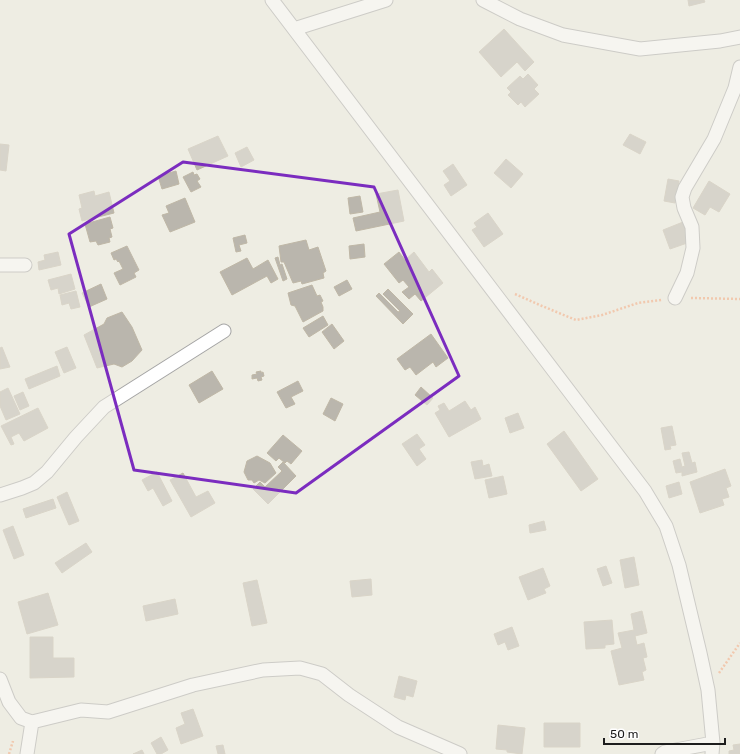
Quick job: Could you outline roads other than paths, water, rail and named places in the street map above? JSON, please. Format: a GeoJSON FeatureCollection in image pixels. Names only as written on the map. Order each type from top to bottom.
{"type":"FeatureCollection","features":[{"type":"Feature","properties":{"kind":"street"},"geometry":{"type":"LineString","coordinates":[[272,0],[645,491],[666,526],[679,565],[708,690],[712,748],[665,752],[662,754]]}},
{"type":"Feature","properties":{"kind":"street"},"geometry":{"type":"LineString","coordinates":[[294,29],[386,0]]}},
{"type":"Feature","properties":{"kind":"street"},"geometry":{"type":"LineString","coordinates":[[483,0],[520,19],[563,35],[640,49],[740,37]]}},
{"type":"Feature","properties":{"kind":"street"},"geometry":{"type":"LineString","coordinates":[[675,298],[688,273],[693,248],[692,227],[684,208],[682,197],[685,188],[714,139],[735,88],[740,67]]}},
{"type":"Feature","properties":{"kind":"street"},"geometry":{"type":"LineString","coordinates":[[0,265],[25,264]]}},
{"type":"Feature","properties":{"kind":"street"},"geometry":{"type":"LineString","coordinates":[[0,495],[34,483],[47,472],[104,406],[224,331]]}},
{"type":"Feature","properties":{"kind":"street"},"geometry":{"type":"LineString","coordinates":[[0,679],[9,702],[17,713],[21,718],[32,722],[81,710],[108,712],[193,685],[263,670],[300,668],[322,674],[349,696],[398,727],[460,754]]}},
{"type":"Feature","properties":{"kind":"street"},"geometry":{"type":"LineString","coordinates":[[27,754],[32,722]]}}]}
